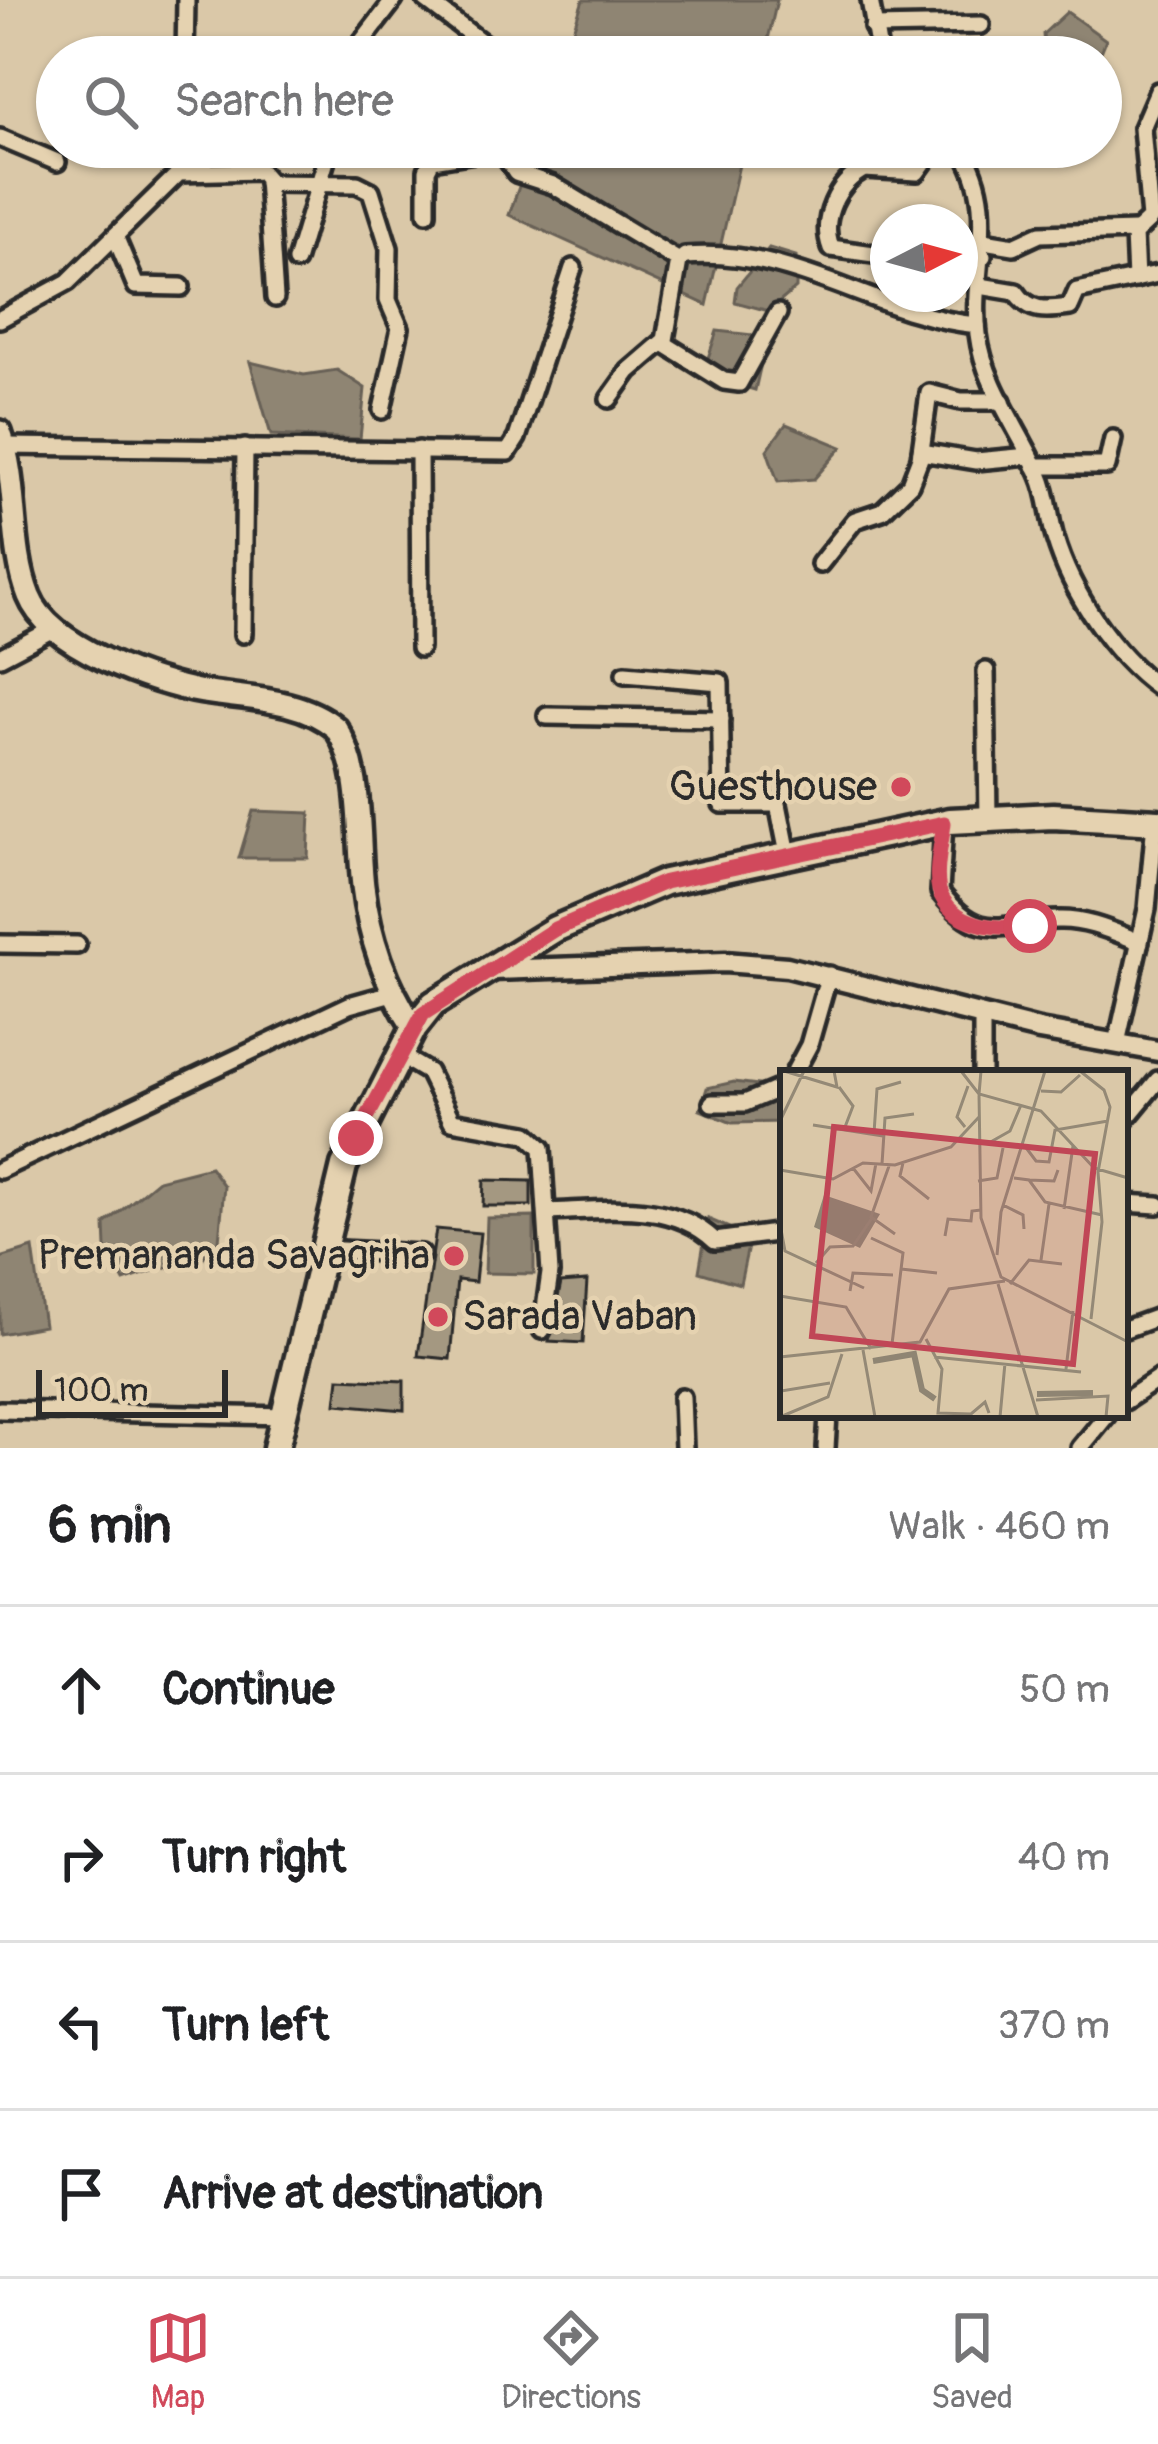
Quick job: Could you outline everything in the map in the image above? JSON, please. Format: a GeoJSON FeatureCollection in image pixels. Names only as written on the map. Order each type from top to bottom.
{"type":"FeatureCollection","features":[{"type":"Feature","properties":{"kind":"main road"},"geometry":{"type":"LineString","coordinates":[[3,439],[24,579],[51,630],[161,680],[286,704],[336,728],[352,769],[370,925],[392,993],[414,1028]]}},
{"type":"Feature","properties":{"kind":"main road"},"geometry":{"type":"LineString","coordinates":[[277,1448],[344,1166],[414,1028],[433,1004],[555,929],[632,895],[788,854],[944,823],[988,819],[1053,816],[1156,822]]}},
{"type":"Feature","properties":{"kind":"street"},"geometry":{"type":"LineString","coordinates":[[185,36],[186,0]]}},
{"type":"Feature","properties":{"kind":"street"},"geometry":{"type":"LineString","coordinates":[[370,36],[394,0]]}},
{"type":"Feature","properties":{"kind":"street"},"geometry":{"type":"LineString","coordinates":[[426,0],[473,36]]}},
{"type":"Feature","properties":{"kind":"street"},"geometry":{"type":"LineString","coordinates":[[870,0],[875,36]]}},
{"type":"Feature","properties":{"kind":"street"},"geometry":{"type":"LineString","coordinates":[[873,27],[981,25]]}},
{"type":"Feature","properties":{"kind":"street"},"geometry":{"type":"LineString","coordinates":[[1136,279],[1147,227],[1142,128],[1158,91]]}},
{"type":"Feature","properties":{"kind":"street"},"geometry":{"type":"LineString","coordinates":[[0,138],[36,153]]}},
{"type":"Feature","properties":{"kind":"street"},"geometry":{"type":"LineString","coordinates":[[179,168],[179,173]]}},
{"type":"Feature","properties":{"kind":"street"},"geometry":{"type":"LineString","coordinates":[[296,261],[324,168]]}},
{"type":"Feature","properties":{"kind":"street"},"geometry":{"type":"LineString","coordinates":[[428,168],[428,212]]}},
{"type":"Feature","properties":{"kind":"street"},"geometry":{"type":"LineString","coordinates":[[513,168],[553,185],[680,261],[735,254],[835,280],[927,318],[977,325]]}},
{"type":"Feature","properties":{"kind":"street"},"geometry":{"type":"LineString","coordinates":[[870,253],[831,248],[828,222],[837,193],[864,170],[917,172],[920,168]]}},
{"type":"Feature","properties":{"kind":"street"},"geometry":{"type":"LineString","coordinates":[[972,168],[980,182],[983,248],[977,325],[982,356],[1032,461],[1070,573],[1118,652],[1158,687]]}},
{"type":"Feature","properties":{"kind":"street"},"geometry":{"type":"LineString","coordinates":[[0,320],[68,282],[179,173],[260,170],[267,183],[274,298]]}},
{"type":"Feature","properties":{"kind":"street"},"geometry":{"type":"LineString","coordinates":[[267,183],[366,186],[386,234],[387,294],[400,335],[382,410]]}},
{"type":"Feature","properties":{"kind":"street"},"geometry":{"type":"LineString","coordinates":[[978,250],[1015,246],[1040,234],[1147,227]]}},
{"type":"Feature","properties":{"kind":"street"},"geometry":{"type":"LineString","coordinates":[[116,236],[136,286],[181,287]]}},
{"type":"Feature","properties":{"kind":"street"},"geometry":{"type":"LineString","coordinates":[[609,399],[629,371],[663,343],[680,261]]}},
{"type":"Feature","properties":{"kind":"street"},"geometry":{"type":"LineString","coordinates":[[3,439],[245,448],[513,449],[573,268]]}},
{"type":"Feature","properties":{"kind":"street"},"geometry":{"type":"LineString","coordinates":[[980,286],[1016,292],[1024,304],[1042,310],[1070,308],[1077,291],[1158,274]]}},
{"type":"Feature","properties":{"kind":"street"},"geometry":{"type":"LineString","coordinates":[[663,343],[724,382],[739,383],[778,313]]}},
{"type":"Feature","properties":{"kind":"street"},"geometry":{"type":"LineString","coordinates":[[820,564],[856,520],[882,511],[900,497],[921,452],[929,393],[961,401],[1003,401]]}},
{"type":"Feature","properties":{"kind":"street"},"geometry":{"type":"LineString","coordinates":[[921,452],[976,460],[1106,466],[1113,439]]}},
{"type":"Feature","properties":{"kind":"street"},"geometry":{"type":"LineString","coordinates":[[243,634],[245,448]]}},
{"type":"Feature","properties":{"kind":"street"},"geometry":{"type":"LineString","coordinates":[[419,450],[420,647]]}},
{"type":"Feature","properties":{"kind":"street"},"geometry":{"type":"LineString","coordinates":[[0,657],[51,630]]}},
{"type":"Feature","properties":{"kind":"street"},"geometry":{"type":"LineString","coordinates":[[986,671],[988,819]]}},
{"type":"Feature","properties":{"kind":"street"},"geometry":{"type":"LineString","coordinates":[[625,674],[717,680],[722,804],[778,804],[788,854]]}},
{"type":"Feature","properties":{"kind":"street"},"geometry":{"type":"LineString","coordinates":[[547,716],[721,719]]}},
{"type":"Feature","properties":{"kind":"street"},"geometry":{"type":"LineString","coordinates":[[1117,1043],[1156,852],[1156,822]]}},
{"type":"Feature","properties":{"kind":"street"},"geometry":{"type":"LineString","coordinates":[[944,823],[940,892],[972,922],[1005,929],[1074,921],[1140,942]]}},
{"type":"Feature","properties":{"kind":"street"},"geometry":{"type":"LineString","coordinates":[[0,944],[77,945]]}},
{"type":"Feature","properties":{"kind":"street"},"geometry":{"type":"LineString","coordinates":[[488,970],[725,962],[829,975],[982,1016],[1158,1052]]}},
{"type":"Feature","properties":{"kind":"street"},"geometry":{"type":"LineString","coordinates":[[796,1070],[809,1045],[829,975]]}},
{"type":"Feature","properties":{"kind":"street"},"geometry":{"type":"LineString","coordinates":[[0,1170],[350,1005],[392,993]]}},
{"type":"Feature","properties":{"kind":"street"},"geometry":{"type":"LineString","coordinates":[[982,1016],[982,1070]]}},
{"type":"Feature","properties":{"kind":"street"},"geometry":{"type":"LineString","coordinates":[[401,1057],[428,1072],[452,1121],[511,1130],[538,1141],[550,1274],[542,1330]]}},
{"type":"Feature","properties":{"kind":"street"},"geometry":{"type":"LineString","coordinates":[[1128,1116],[1158,1080]]}},
{"type":"Feature","properties":{"kind":"street"},"geometry":{"type":"LineString","coordinates":[[712,1103],[746,1102],[780,1088]]}},
{"type":"Feature","properties":{"kind":"street"},"geometry":{"type":"LineString","coordinates":[[1128,1204],[1158,1205]]}},
{"type":"Feature","properties":{"kind":"street"},"geometry":{"type":"LineString","coordinates":[[548,1212],[659,1212],[693,1222],[715,1241],[780,1232]]}},
{"type":"Feature","properties":{"kind":"street"},"geometry":{"type":"LineString","coordinates":[[322,1250],[421,1254]]}},
{"type":"Feature","properties":{"kind":"street"},"geometry":{"type":"LineString","coordinates":[[1128,1328],[1158,1317]]}},
{"type":"Feature","properties":{"kind":"street"},"geometry":{"type":"LineString","coordinates":[[1128,1399],[1158,1378]]}},
{"type":"Feature","properties":{"kind":"street"},"geometry":{"type":"LineString","coordinates":[[682,1397],[684,1448]]}},
{"type":"Feature","properties":{"kind":"street"},"geometry":{"type":"LineString","coordinates":[[0,1410],[286,1416]]}},
{"type":"Feature","properties":{"kind":"street"},"geometry":{"type":"LineString","coordinates":[[826,1448],[828,1418]]}},
{"type":"Feature","properties":{"kind":"street"},"geometry":{"type":"LineString","coordinates":[[1080,1448],[1104,1418]]}},
{"type":"Feature","properties":{"kind":"shaded area"},"geometry":{"type":"Polygon","coordinates":[[[583,0],[777,0],[769,36],[571,36],[583,0]]]}},
{"type":"Feature","properties":{"kind":"shaded area"},"geometry":{"type":"Polygon","coordinates":[[[1067,12],[1100,36],[1043,36],[1067,12]]]}},
{"type":"Feature","properties":{"kind":"shaded area"},"geometry":{"type":"Polygon","coordinates":[[[526,168],[738,168],[707,305],[509,215],[526,168]]]}},
{"type":"Feature","properties":{"kind":"shaded area"},"geometry":{"type":"Polygon","coordinates":[[[769,248],[796,256],[796,288],[769,311],[735,302],[737,287],[769,248]]]}},
{"type":"Feature","properties":{"kind":"shaded area"},"geometry":{"type":"Polygon","coordinates":[[[717,331],[752,335],[765,346],[755,390],[728,382],[706,364],[717,331]]]}},
{"type":"Feature","properties":{"kind":"shaded area"},"geometry":{"type":"Polygon","coordinates":[[[250,362],[304,375],[337,370],[365,388],[360,439],[271,435],[250,362]]]}},
{"type":"Feature","properties":{"kind":"shaded area"},"geometry":{"type":"Polygon","coordinates":[[[786,424],[842,447],[814,479],[778,482],[767,450],[786,424]]]}},
{"type":"Feature","properties":{"kind":"shaded area"},"geometry":{"type":"Polygon","coordinates":[[[253,811],[310,813],[308,858],[239,858],[253,811]]]}},
{"type":"Feature","properties":{"kind":"shaded area"},"geometry":{"type":"Polygon","coordinates":[[[734,1082],[780,1088],[780,1122],[732,1123],[700,1110],[707,1088],[734,1082]]]}},
{"type":"Feature","properties":{"kind":"shaded area"},"geometry":{"type":"Polygon","coordinates":[[[210,1167],[224,1186],[219,1241],[196,1265],[161,1268],[124,1281],[106,1248],[105,1224],[158,1180],[210,1167]]]}},
{"type":"Feature","properties":{"kind":"shaded area"},"geometry":{"type":"Polygon","coordinates":[[[534,1217],[534,1274],[485,1273],[487,1218],[534,1217]]]}},
{"type":"Feature","properties":{"kind":"shaded area"},"geometry":{"type":"Polygon","coordinates":[[[708,1219],[750,1237],[740,1284],[699,1272],[708,1219]]]}},
{"type":"Feature","properties":{"kind":"shaded area"},"geometry":{"type":"Polygon","coordinates":[[[33,1248],[44,1326],[0,1334],[0,1258],[33,1248]]]}},
{"type":"Feature","properties":{"kind":"building"},"geometry":{"type":"Polygon","coordinates":[[[484,1180],[531,1181],[531,1206],[483,1206],[484,1180]]]}},
{"type":"Feature","properties":{"kind":"building"},"geometry":{"type":"Polygon","coordinates":[[[436,1229],[480,1233],[475,1282],[457,1280],[450,1359],[418,1356],[436,1229]]]}},
{"type":"Feature","properties":{"kind":"building"},"geometry":{"type":"Polygon","coordinates":[[[587,1281],[583,1343],[549,1341],[561,1283],[587,1281]]]}},
{"type":"Feature","properties":{"kind":"building"},"geometry":{"type":"Polygon","coordinates":[[[339,1378],[404,1381],[404,1410],[336,1404],[339,1378]]]}},
{"type":"Feature","properties":{"kind":"place","name":"Guesthouse"},"geometry":{"type":"Point","coordinates":[901,787]}},
{"type":"Feature","properties":{"kind":"place","name":"Premananda Savagriha"},"geometry":{"type":"Point","coordinates":[454,1256]}},
{"type":"Feature","properties":{"kind":"place","name":"Sarada Vaban"},"geometry":{"type":"Point","coordinates":[438,1317]}},
{"type":"Feature","properties":{"kind":"route"},"geometry":{"type":"LineString","coordinates":[[356,1138],[414,1028],[433,1004],[555,929],[665,882],[944,823],[939,886],[946,900],[984,928],[1030,926]]}}]}
